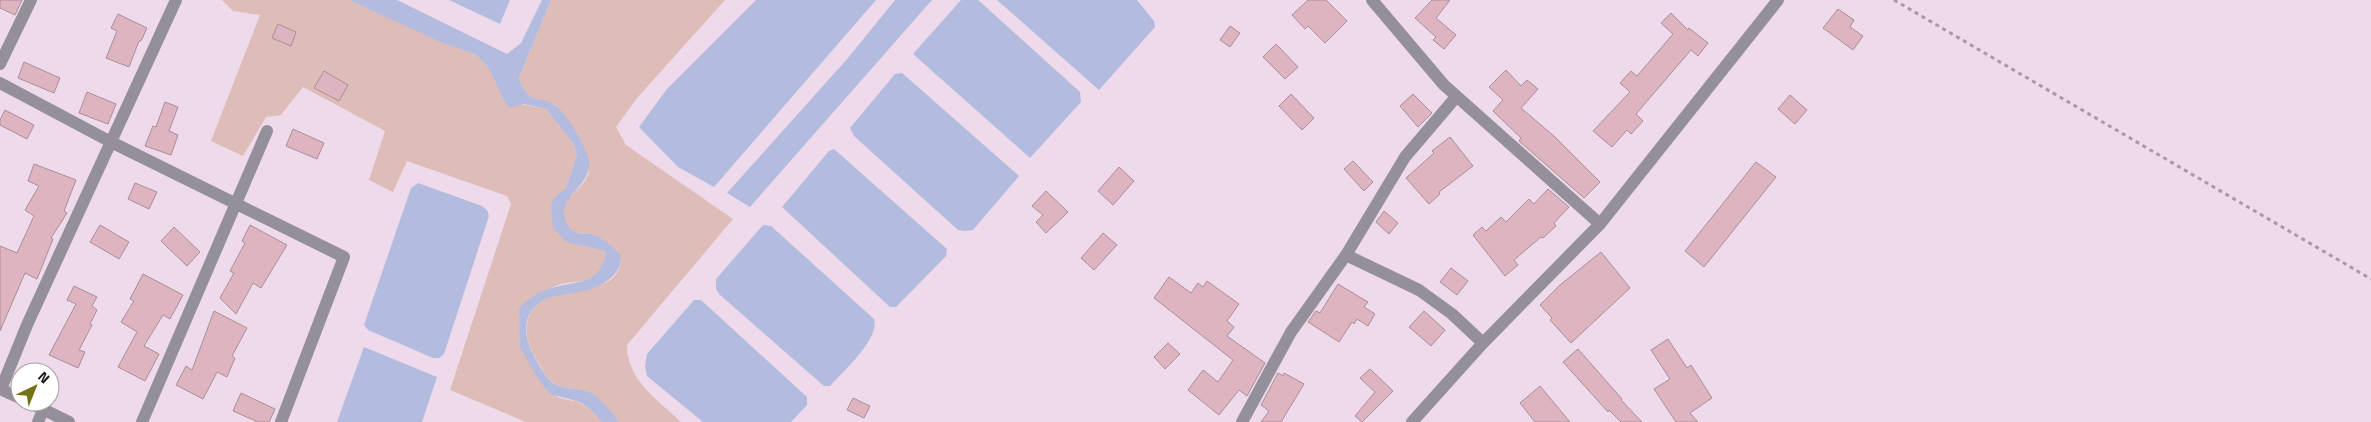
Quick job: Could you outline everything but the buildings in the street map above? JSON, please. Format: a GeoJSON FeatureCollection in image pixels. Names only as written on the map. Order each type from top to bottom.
{"type":"FeatureCollection","features":[{"type":"Feature","properties":{"kind":"street"},"geometry":{"type":"LineString","coordinates":[[0,64],[31,0]]}},
{"type":"Feature","properties":{"kind":"street"},"geometry":{"type":"LineString","coordinates":[[0,389],[27,325],[176,0]]}},
{"type":"Feature","properties":{"kind":"street"},"geometry":{"type":"LineString","coordinates":[[1372,0],[1456,96],[1600,224]]}},
{"type":"Feature","properties":{"kind":"street"},"geometry":{"type":"LineString","coordinates":[[1412,422],[1483,343],[1600,224],[1778,0]]}},
{"type":"Feature","properties":{"kind":"street"},"geometry":{"type":"LineString","coordinates":[[0,83],[111,142],[344,257],[282,422]]}},
{"type":"Feature","properties":{"kind":"street"},"geometry":{"type":"LineString","coordinates":[[1242,422],[1290,332],[1346,255],[1405,158],[1456,96]]}},
{"type":"Feature","properties":{"kind":"street"},"geometry":{"type":"LineString","coordinates":[[142,422],[267,131]]}},
{"type":"Feature","properties":{"kind":"street"},"geometry":{"type":"LineString","coordinates":[[1346,255],[1419,290],[1452,314],[1483,343]]}},
{"type":"Feature","properties":{"kind":"street"},"geometry":{"type":"LineString","coordinates":[[48,412],[69,422]]}},
{"type":"Feature","properties":{"kind":"path"},"geometry":{"type":"LineString","coordinates":[[1894,0],[2371,279]]}},
{"type":"Feature","properties":{"kind":"shaded area"},"geometry":{"type":"Polygon","coordinates":[[[222,0],[349,0],[438,40],[475,54],[488,67],[504,101],[546,109],[573,143],[577,155],[566,188],[554,198],[553,228],[602,250],[606,254],[602,266],[591,278],[551,288],[519,309],[521,347],[538,379],[559,398],[579,402],[591,410],[602,422],[526,422],[450,390],[511,204],[507,196],[407,161],[393,192],[369,180],[385,131],[303,87],[281,115],[266,117],[243,156],[211,141],[260,15],[233,11],[222,0]]]}},
{"type":"Feature","properties":{"kind":"shaded area"},"geometry":{"type":"Polygon","coordinates":[[[551,0],[725,0],[637,98],[616,127],[626,145],[733,219],[627,345],[628,357],[638,379],[653,397],[681,422],[619,422],[591,393],[558,385],[547,377],[529,343],[527,336],[528,320],[536,306],[546,299],[600,285],[611,279],[618,270],[621,256],[603,239],[590,234],[576,233],[569,228],[564,218],[564,209],[571,196],[587,176],[589,168],[586,151],[573,126],[561,111],[555,105],[530,96],[519,78],[551,0]]]}},
{"type":"Feature","properties":{"kind":"water"},"geometry":{"type":"Polygon","coordinates":[[[349,0],[397,0],[507,54],[521,43],[542,0],[551,0],[519,78],[527,94],[536,99],[550,102],[560,110],[575,130],[586,151],[589,167],[586,176],[565,208],[564,217],[569,227],[576,232],[594,235],[603,239],[621,255],[621,258],[617,271],[603,283],[583,291],[552,297],[536,306],[527,320],[528,343],[545,375],[553,383],[591,392],[619,422],[602,422],[580,402],[550,394],[538,379],[520,347],[519,309],[540,292],[587,280],[598,271],[603,264],[606,254],[602,250],[566,242],[553,228],[551,206],[554,198],[566,188],[577,155],[573,143],[546,109],[524,104],[510,108],[504,101],[488,67],[475,54],[438,41],[349,0]]]}},
{"type":"Feature","properties":{"kind":"water"},"geometry":{"type":"Polygon","coordinates":[[[449,0],[510,0],[500,24],[449,0]]]}},
{"type":"Feature","properties":{"kind":"water"},"geometry":{"type":"Polygon","coordinates":[[[756,0],[876,0],[714,187],[678,167],[639,127],[667,89],[756,0]]]}},
{"type":"Feature","properties":{"kind":"water"},"geometry":{"type":"Polygon","coordinates":[[[895,0],[932,0],[750,207],[727,193],[848,58],[895,0]]]}},
{"type":"Feature","properties":{"kind":"water"},"geometry":{"type":"Polygon","coordinates":[[[961,0],[978,0],[1080,92],[1081,102],[1030,158],[913,54],[961,0]]]}},
{"type":"Feature","properties":{"kind":"water"},"geometry":{"type":"Polygon","coordinates":[[[997,0],[1137,0],[1154,21],[1155,27],[1099,90],[997,0]]]}},
{"type":"Feature","properties":{"kind":"water"},"geometry":{"type":"Polygon","coordinates":[[[902,73],[1019,176],[973,230],[958,230],[854,136],[850,128],[895,74],[902,73]]]}},
{"type":"Feature","properties":{"kind":"water"},"geometry":{"type":"Polygon","coordinates":[[[834,149],[947,249],[946,256],[896,307],[890,307],[782,207],[829,151],[834,149]]]}},
{"type":"Feature","properties":{"kind":"water"},"geometry":{"type":"Polygon","coordinates":[[[418,183],[482,206],[487,210],[489,216],[444,354],[439,358],[433,358],[368,330],[364,325],[411,188],[418,183]]]}},
{"type":"Feature","properties":{"kind":"water"},"geometry":{"type":"Polygon","coordinates":[[[763,225],[771,226],[874,319],[874,327],[866,345],[830,386],[824,386],[719,294],[716,289],[716,279],[763,225]]]}},
{"type":"Feature","properties":{"kind":"water"},"geometry":{"type":"Polygon","coordinates":[[[694,300],[701,300],[807,397],[807,405],[791,422],[703,422],[647,376],[645,366],[647,354],[694,300]]]}},
{"type":"Feature","properties":{"kind":"water"},"geometry":{"type":"Polygon","coordinates":[[[364,347],[437,377],[422,422],[337,422],[364,347]]]}}]}
